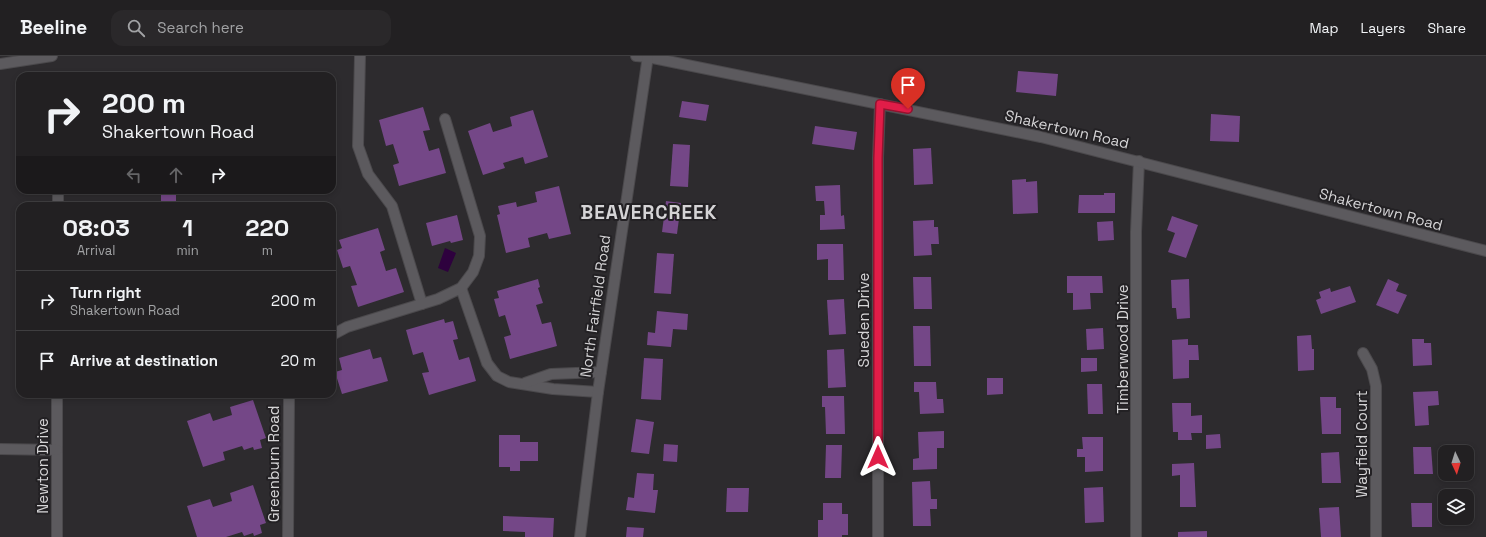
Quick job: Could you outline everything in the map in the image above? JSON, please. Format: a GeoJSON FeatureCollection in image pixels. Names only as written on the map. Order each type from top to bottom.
{"type":"FeatureCollection","features":[{"type":"Feature","properties":{"kind":"street"},"geometry":{"type":"LineString","coordinates":[[0,64],[52,56]]}},
{"type":"Feature","properties":{"kind":"street"},"geometry":{"type":"LineString","coordinates":[[360,56],[358,146],[368,174],[392,206],[422,304]]}},
{"type":"Feature","properties":{"kind":"street","name":"Shakertown Road"},"geometry":{"type":"LineString","coordinates":[[636,56],[648,57],[1041,137],[1486,251]]}},
{"type":"Feature","properties":{"kind":"street","name":"North Fairfield Road"},"geometry":{"type":"LineString","coordinates":[[580,537],[598,392],[648,57]]}},
{"type":"Feature","properties":{"kind":"street","name":"Sueden Drive"},"geometry":{"type":"LineString","coordinates":[[878,537],[878,158],[880,104]]}},
{"type":"Feature","properties":{"kind":"street"},"geometry":{"type":"LineString","coordinates":[[336,333],[347,327],[438,299],[461,288],[473,272],[479,256],[480,236],[445,119]]}},
{"type":"Feature","properties":{"kind":"street","name":"Timberwood Drive"},"geometry":{"type":"LineString","coordinates":[[1136,537],[1136,232],[1139,162]]}},
{"type":"Feature","properties":{"kind":"street"},"geometry":{"type":"LineString","coordinates":[[461,288],[487,363],[497,376],[509,382],[553,389],[598,392]]}},
{"type":"Feature","properties":{"kind":"street","name":"Wayfield Court"},"geometry":{"type":"LineString","coordinates":[[1363,354],[1372,369],[1376,386],[1376,537]]}},
{"type":"Feature","properties":{"kind":"street"},"geometry":{"type":"LineString","coordinates":[[523,384],[551,374],[601,372]]}},
{"type":"Feature","properties":{"kind":"street","name":"Newton Drive"},"geometry":{"type":"LineString","coordinates":[[57,398],[57,537]]}},
{"type":"Feature","properties":{"kind":"street","name":"Greenburn Road"},"geometry":{"type":"LineString","coordinates":[[286,536],[288,398]]}},
{"type":"Feature","properties":{"kind":"street"},"geometry":{"type":"LineString","coordinates":[[0,448],[56,450]]}},
{"type":"Feature","properties":{"kind":"shaded area"},"geometry":{"type":"Polygon","coordinates":[[[445,248],[456,253],[448,272],[438,268],[445,248]]]}},
{"type":"Feature","properties":{"kind":"building"},"geometry":{"type":"Polygon","coordinates":[[[1018,71],[1058,74],[1056,96],[1016,92],[1018,71]]]}},
{"type":"Feature","properties":{"kind":"building"},"geometry":{"type":"Polygon","coordinates":[[[682,101],[709,105],[706,121],[679,117],[682,101]]]}},
{"type":"Feature","properties":{"kind":"building"},"geometry":{"type":"Polygon","coordinates":[[[423,107],[430,130],[423,131],[429,151],[439,148],[446,173],[399,186],[393,165],[399,163],[393,144],[386,146],[379,120],[423,107]]]}},
{"type":"Feature","properties":{"kind":"building"},"geometry":{"type":"Polygon","coordinates":[[[533,110],[548,157],[525,164],[523,157],[503,163],[505,168],[483,175],[468,131],[490,123],[493,132],[512,126],[510,117],[533,110]]]}},
{"type":"Feature","properties":{"kind":"building"},"geometry":{"type":"Polygon","coordinates":[[[1211,114],[1240,116],[1239,142],[1210,141],[1211,114]]]}},
{"type":"Feature","properties":{"kind":"building"},"geometry":{"type":"Polygon","coordinates":[[[815,126],[857,132],[854,150],[812,144],[815,126]]]}},
{"type":"Feature","properties":{"kind":"building"},"geometry":{"type":"Polygon","coordinates":[[[673,144],[690,145],[688,187],[670,186],[673,144]]]}},
{"type":"Feature","properties":{"kind":"building"},"geometry":{"type":"Polygon","coordinates":[[[931,148],[933,184],[914,185],[913,149],[931,148]]]}},
{"type":"Feature","properties":{"kind":"building"},"geometry":{"type":"Polygon","coordinates":[[[1026,179],[1026,182],[1037,181],[1038,213],[1013,214],[1012,180],[1026,179]]]}},
{"type":"Feature","properties":{"kind":"building"},"geometry":{"type":"Polygon","coordinates":[[[840,185],[841,216],[844,215],[845,229],[820,230],[820,215],[825,215],[824,201],[816,201],[815,186],[840,185]]]}},
{"type":"Feature","properties":{"kind":"building"},"geometry":{"type":"Polygon","coordinates":[[[559,186],[571,234],[549,239],[547,233],[528,238],[530,247],[506,253],[497,215],[500,214],[498,206],[516,202],[517,207],[537,202],[535,192],[559,186]]]}},
{"type":"Feature","properties":{"kind":"building"},"geometry":{"type":"Polygon","coordinates":[[[1104,193],[1115,193],[1115,213],[1078,213],[1079,195],[1104,195],[1104,193]]]}},
{"type":"Feature","properties":{"kind":"building"},"geometry":{"type":"Polygon","coordinates":[[[161,194],[176,194],[176,202],[161,202],[161,194]]]}},
{"type":"Feature","properties":{"kind":"building"},"geometry":{"type":"Polygon","coordinates":[[[666,201],[681,203],[677,234],[662,232],[666,201]]]}},
{"type":"Feature","properties":{"kind":"building"},"geometry":{"type":"Polygon","coordinates":[[[457,215],[463,240],[451,243],[450,241],[432,246],[426,223],[457,215]]]}},
{"type":"Feature","properties":{"kind":"building"},"geometry":{"type":"Polygon","coordinates":[[[1172,216],[1198,225],[1186,258],[1168,252],[1175,233],[1167,230],[1172,216]]]}},
{"type":"Feature","properties":{"kind":"building"},"geometry":{"type":"Polygon","coordinates":[[[934,220],[934,227],[938,227],[939,244],[931,244],[932,255],[914,256],[913,221],[934,220]]]}},
{"type":"Feature","properties":{"kind":"building"},"geometry":{"type":"Polygon","coordinates":[[[1113,221],[1114,240],[1098,241],[1097,222],[1113,221]]]}},
{"type":"Feature","properties":{"kind":"building"},"geometry":{"type":"Polygon","coordinates":[[[378,228],[385,250],[380,252],[386,271],[396,268],[404,292],[358,307],[351,286],[357,285],[350,266],[343,268],[337,250],[342,248],[339,240],[378,228]]]}},
{"type":"Feature","properties":{"kind":"building"},"geometry":{"type":"Polygon","coordinates":[[[817,244],[843,244],[844,280],[828,280],[828,259],[817,260],[817,244]]]}},
{"type":"Feature","properties":{"kind":"building"},"geometry":{"type":"Polygon","coordinates":[[[657,253],[674,254],[671,294],[654,293],[657,253]]]}},
{"type":"Feature","properties":{"kind":"building"},"geometry":{"type":"Polygon","coordinates":[[[1067,276],[1102,276],[1103,293],[1090,293],[1091,309],[1073,310],[1073,293],[1067,293],[1067,276]]]}},
{"type":"Feature","properties":{"kind":"building"},"geometry":{"type":"Polygon","coordinates":[[[913,277],[931,277],[932,309],[914,309],[913,277]]]}},
{"type":"Feature","properties":{"kind":"building"},"geometry":{"type":"Polygon","coordinates":[[[538,279],[540,287],[538,288],[543,303],[536,305],[542,324],[551,322],[557,346],[510,359],[504,337],[511,335],[505,315],[499,317],[494,299],[499,298],[497,291],[538,279]]]}},
{"type":"Feature","properties":{"kind":"building"},"geometry":{"type":"Polygon","coordinates":[[[1189,279],[1190,318],[1177,319],[1176,308],[1172,308],[1171,280],[1189,279]]]}},
{"type":"Feature","properties":{"kind":"building"},"geometry":{"type":"Polygon","coordinates":[[[1388,279],[1399,284],[1396,291],[1407,295],[1398,314],[1376,305],[1388,279]]]}},
{"type":"Feature","properties":{"kind":"building"},"geometry":{"type":"Polygon","coordinates":[[[1350,286],[1356,302],[1321,314],[1316,300],[1321,298],[1319,292],[1330,288],[1331,292],[1350,286]]]}},
{"type":"Feature","properties":{"kind":"building"},"geometry":{"type":"Polygon","coordinates":[[[844,299],[846,334],[829,335],[827,300],[844,299]]]}},
{"type":"Feature","properties":{"kind":"building"},"geometry":{"type":"Polygon","coordinates":[[[657,311],[688,314],[687,330],[673,329],[671,347],[647,345],[648,332],[655,333],[657,311]]]}},
{"type":"Feature","properties":{"kind":"building"},"geometry":{"type":"Polygon","coordinates":[[[444,319],[445,323],[453,321],[458,339],[453,340],[459,360],[469,357],[476,381],[429,395],[422,373],[429,372],[423,352],[413,355],[406,330],[444,319]]]}},
{"type":"Feature","properties":{"kind":"building"},"geometry":{"type":"Polygon","coordinates":[[[913,326],[930,326],[931,366],[914,366],[913,326]]]}},
{"type":"Feature","properties":{"kind":"building"},"geometry":{"type":"Polygon","coordinates":[[[1103,328],[1104,349],[1087,350],[1086,329],[1103,328]]]}},
{"type":"Feature","properties":{"kind":"building"},"geometry":{"type":"Polygon","coordinates":[[[1311,335],[1312,349],[1314,349],[1314,370],[1298,371],[1297,336],[1311,335]]]}},
{"type":"Feature","properties":{"kind":"building"},"geometry":{"type":"Polygon","coordinates":[[[1188,339],[1188,345],[1198,345],[1199,360],[1189,360],[1189,378],[1173,379],[1172,340],[1188,339]]]}},
{"type":"Feature","properties":{"kind":"building"},"geometry":{"type":"Polygon","coordinates":[[[1412,339],[1424,339],[1424,343],[1431,343],[1432,365],[1413,366],[1412,339]]]}},
{"type":"Feature","properties":{"kind":"building"},"geometry":{"type":"Polygon","coordinates":[[[370,349],[373,359],[381,357],[388,381],[342,394],[336,375],[336,372],[342,370],[339,358],[370,349]]]}},
{"type":"Feature","properties":{"kind":"building"},"geometry":{"type":"Polygon","coordinates":[[[844,349],[846,387],[828,388],[827,350],[844,349]]]}},
{"type":"Feature","properties":{"kind":"building"},"geometry":{"type":"Polygon","coordinates":[[[644,358],[663,359],[661,400],[641,399],[644,358]]]}},
{"type":"Feature","properties":{"kind":"building"},"geometry":{"type":"Polygon","coordinates":[[[1081,358],[1097,358],[1097,371],[1081,372],[1081,358]]]}},
{"type":"Feature","properties":{"kind":"building"},"geometry":{"type":"Polygon","coordinates":[[[987,378],[1003,378],[1003,394],[987,395],[987,378]]]}},
{"type":"Feature","properties":{"kind":"building"},"geometry":{"type":"Polygon","coordinates":[[[914,382],[936,382],[937,399],[943,399],[944,413],[920,414],[919,392],[914,392],[914,382]]]}},
{"type":"Feature","properties":{"kind":"building"},"geometry":{"type":"Polygon","coordinates":[[[1087,384],[1102,384],[1103,414],[1088,414],[1087,384]]]}},
{"type":"Feature","properties":{"kind":"building"},"geometry":{"type":"Polygon","coordinates":[[[1438,391],[1439,405],[1428,406],[1429,425],[1415,426],[1413,392],[1438,391]]]}},
{"type":"Feature","properties":{"kind":"building"},"geometry":{"type":"Polygon","coordinates":[[[822,396],[844,396],[845,434],[826,434],[825,407],[822,407],[822,396]]]}},
{"type":"Feature","properties":{"kind":"building"},"geometry":{"type":"Polygon","coordinates":[[[1320,397],[1336,397],[1336,408],[1341,408],[1341,434],[1322,434],[1320,397]]]}},
{"type":"Feature","properties":{"kind":"building"},"geometry":{"type":"Polygon","coordinates":[[[253,400],[266,438],[260,440],[262,448],[254,450],[253,447],[244,450],[242,446],[223,452],[225,460],[203,467],[187,421],[210,413],[213,421],[232,415],[230,407],[253,400]]]}},
{"type":"Feature","properties":{"kind":"building"},"geometry":{"type":"Polygon","coordinates":[[[1172,403],[1191,403],[1191,416],[1202,415],[1202,433],[1191,433],[1192,440],[1178,440],[1178,432],[1173,432],[1172,403]]]}},
{"type":"Feature","properties":{"kind":"building"},"geometry":{"type":"Polygon","coordinates":[[[636,419],[654,422],[649,454],[631,452],[636,419]]]}},
{"type":"Feature","properties":{"kind":"building"},"geometry":{"type":"Polygon","coordinates":[[[944,431],[944,448],[937,448],[937,469],[913,470],[913,459],[919,458],[918,432],[944,431]]]}},
{"type":"Feature","properties":{"kind":"building"},"geometry":{"type":"Polygon","coordinates":[[[1220,434],[1221,448],[1206,449],[1206,435],[1220,434]]]}},
{"type":"Feature","properties":{"kind":"building"},"geometry":{"type":"Polygon","coordinates":[[[499,435],[520,435],[520,442],[538,442],[538,461],[520,461],[520,471],[510,471],[510,467],[499,467],[499,435]]]}},
{"type":"Feature","properties":{"kind":"building"},"geometry":{"type":"Polygon","coordinates":[[[1082,437],[1103,437],[1103,471],[1085,472],[1085,457],[1077,457],[1077,449],[1083,449],[1082,437]]]}},
{"type":"Feature","properties":{"kind":"building"},"geometry":{"type":"Polygon","coordinates":[[[664,444],[678,445],[677,462],[663,461],[664,444]]]}},
{"type":"Feature","properties":{"kind":"building"},"geometry":{"type":"Polygon","coordinates":[[[826,445],[842,445],[841,478],[825,478],[826,445]]]}},
{"type":"Feature","properties":{"kind":"building"},"geometry":{"type":"Polygon","coordinates":[[[1413,447],[1431,447],[1433,474],[1414,474],[1413,447]]]}},
{"type":"Feature","properties":{"kind":"building"},"geometry":{"type":"Polygon","coordinates":[[[1339,452],[1341,483],[1322,483],[1321,453],[1339,452]]]}},
{"type":"Feature","properties":{"kind":"building"},"geometry":{"type":"Polygon","coordinates":[[[1194,463],[1196,507],[1180,507],[1180,475],[1172,476],[1172,464],[1194,463]]]}},
{"type":"Feature","properties":{"kind":"building"},"geometry":{"type":"Polygon","coordinates":[[[637,473],[654,474],[653,490],[658,490],[655,513],[626,510],[628,497],[634,498],[637,473]]]}},
{"type":"Feature","properties":{"kind":"building"},"geometry":{"type":"Polygon","coordinates":[[[930,481],[931,499],[937,499],[937,509],[930,509],[931,526],[913,526],[912,482],[930,481]]]}},
{"type":"Feature","properties":{"kind":"building"},"geometry":{"type":"Polygon","coordinates":[[[253,485],[266,523],[260,525],[262,533],[254,536],[253,533],[244,536],[242,532],[226,537],[197,537],[187,506],[210,499],[213,507],[232,501],[230,493],[253,485]]]}},
{"type":"Feature","properties":{"kind":"building"},"geometry":{"type":"Polygon","coordinates":[[[1103,487],[1104,522],[1085,523],[1084,488],[1103,487]]]}},
{"type":"Feature","properties":{"kind":"building"},"geometry":{"type":"Polygon","coordinates":[[[727,488],[749,488],[748,512],[726,512],[727,488]]]}},
{"type":"Feature","properties":{"kind":"building"},"geometry":{"type":"Polygon","coordinates":[[[823,503],[842,503],[842,514],[848,514],[848,535],[842,535],[842,537],[818,537],[818,520],[823,520],[823,503]]]}},
{"type":"Feature","properties":{"kind":"building"},"geometry":{"type":"Polygon","coordinates":[[[1411,503],[1432,503],[1432,527],[1412,527],[1411,503]]]}},
{"type":"Feature","properties":{"kind":"building"},"geometry":{"type":"Polygon","coordinates":[[[1339,507],[1341,537],[1321,537],[1319,508],[1339,507]]]}},
{"type":"Feature","properties":{"kind":"building"},"geometry":{"type":"Polygon","coordinates":[[[503,516],[554,518],[553,537],[525,537],[525,532],[503,531],[503,516]]]}},
{"type":"Feature","properties":{"kind":"building"},"geometry":{"type":"Polygon","coordinates":[[[627,527],[644,528],[643,537],[626,537],[627,527]]]}},
{"type":"Feature","properties":{"kind":"building"},"geometry":{"type":"Polygon","coordinates":[[[1207,531],[1207,537],[1178,537],[1178,532],[1207,531]]]}},
{"type":"Feature","properties":{"kind":"district","name":"BEAVERCREEK"},"geometry":{"type":"Point","coordinates":[649,212]}},
{"type":"Feature","properties":{"kind":"route"},"geometry":{"type":"LineString","coordinates":[[878,457],[878,158],[880,104],[908,109]]}}]}
